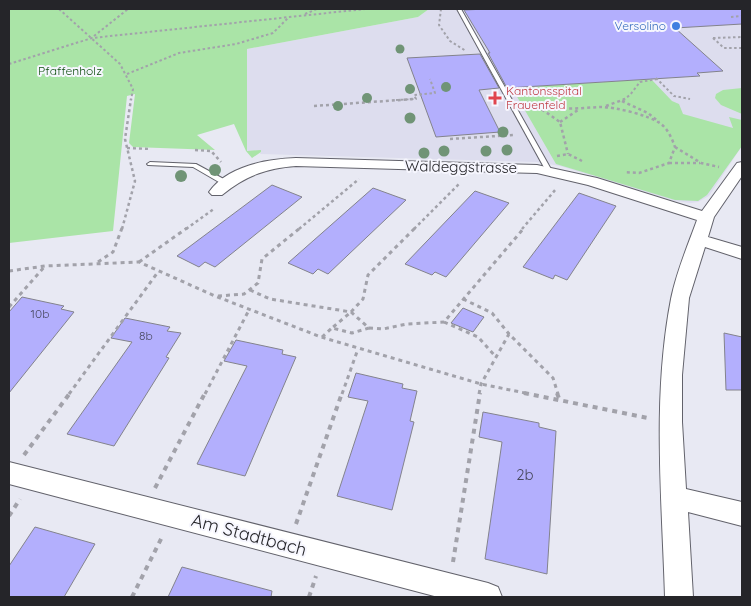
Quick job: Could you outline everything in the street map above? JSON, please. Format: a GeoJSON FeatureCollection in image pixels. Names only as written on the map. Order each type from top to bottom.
{"type":"FeatureCollection","features":[{"type":"Feature","properties":{"kind":"street","name":"Waldeggstrasse"},"geometry":{"type":"LineString","coordinates":[[222,187],[248,171],[277,162],[475,167],[549,171],[568,175],[706,217]]}},
{"type":"Feature","properties":{"kind":"street"},"geometry":{"type":"LineString","coordinates":[[679,597],[671,422],[672,375],[680,298],[706,217],[740,169]]}},
{"type":"Feature","properties":{"kind":"street"},"geometry":{"type":"LineString","coordinates":[[699,240],[742,253]]}},
{"type":"Feature","properties":{"kind":"street","name":"Am Stadtbach"},"geometry":{"type":"LineString","coordinates":[[10,473],[488,597]]}},
{"type":"Feature","properties":{"kind":"street"},"geometry":{"type":"LineString","coordinates":[[675,498],[742,514]]}},
{"type":"Feature","properties":{"kind":"lane"},"geometry":{"type":"LineString","coordinates":[[459,9],[549,171]]}},
{"type":"Feature","properties":{"kind":"lane"},"geometry":{"type":"LineString","coordinates":[[150,164],[194,165],[222,187]]}},
{"type":"Feature","properties":{"kind":"path"},"geometry":{"type":"LineString","coordinates":[[59,9],[120,64],[127,74],[133,89],[125,139],[135,180],[120,235],[113,252],[97,263]]}},
{"type":"Feature","properties":{"kind":"path"},"geometry":{"type":"LineString","coordinates":[[92,38],[128,9]]}},
{"type":"Feature","properties":{"kind":"path"},"geometry":{"type":"LineString","coordinates":[[300,15],[317,9]]}},
{"type":"Feature","properties":{"kind":"path"},"geometry":{"type":"LineString","coordinates":[[9,64],[92,38],[131,32],[190,29],[290,16],[365,9]]}},
{"type":"Feature","properties":{"kind":"path"},"geometry":{"type":"LineString","coordinates":[[127,74],[179,53],[236,44],[273,33],[290,16]]}},
{"type":"Feature","properties":{"kind":"path"},"geometry":{"type":"LineString","coordinates":[[731,17],[742,16]]}},
{"type":"Feature","properties":{"kind":"path"},"geometry":{"type":"LineString","coordinates":[[742,36],[713,38],[724,48],[742,48]]}},
{"type":"Feature","properties":{"kind":"path"},"geometry":{"type":"LineString","coordinates":[[314,106],[416,99],[414,94],[435,93],[430,79]]}},
{"type":"Feature","properties":{"kind":"path"},"geometry":{"type":"LineString","coordinates":[[549,107],[578,110],[603,107],[622,101],[634,93],[640,82],[657,79],[674,96],[690,99]]}},
{"type":"Feature","properties":{"kind":"path"},"geometry":{"type":"LineString","coordinates":[[622,101],[648,113],[661,124],[670,135],[675,146],[701,163]]}},
{"type":"Feature","properties":{"kind":"path"},"geometry":{"type":"LineString","coordinates":[[537,106],[560,122],[568,154]]}},
{"type":"Feature","properties":{"kind":"path"},"geometry":{"type":"LineString","coordinates":[[603,107],[642,115],[661,124]]}},
{"type":"Feature","properties":{"kind":"path"},"geometry":{"type":"LineString","coordinates":[[560,122],[578,110]]}},
{"type":"Feature","properties":{"kind":"path"},"geometry":{"type":"LineString","coordinates":[[450,139],[528,134]]}},
{"type":"Feature","properties":{"kind":"path"},"geometry":{"type":"LineString","coordinates":[[669,163],[675,146]]}},
{"type":"Feature","properties":{"kind":"path"},"geometry":{"type":"LineString","coordinates":[[542,157],[568,154],[583,162]]}},
{"type":"Feature","properties":{"kind":"path"},"geometry":{"type":"LineString","coordinates":[[620,172],[639,173],[669,163],[701,163],[740,169]]}},
{"type":"Feature","properties":{"kind":"path"},"geometry":{"type":"LineString","coordinates":[[215,296],[244,294],[250,290],[258,283],[262,260],[376,165]]}},
{"type":"Feature","properties":{"kind":"path"},"geometry":{"type":"LineString","coordinates":[[321,337],[351,312],[363,299],[368,275],[475,167]]}},
{"type":"Feature","properties":{"kind":"path"},"geometry":{"type":"LineString","coordinates":[[444,322],[568,175]]}},
{"type":"Feature","properties":{"kind":"path"},"geometry":{"type":"LineString","coordinates":[[138,262],[228,199],[222,187]]}},
{"type":"Feature","properties":{"kind":"path"},"geometry":{"type":"LineString","coordinates":[[9,271],[46,266],[138,262],[250,310],[358,349],[481,384],[671,422]]}},
{"type":"Feature","properties":{"kind":"path"},"geometry":{"type":"LineString","coordinates":[[9,307],[46,266]]}},
{"type":"Feature","properties":{"kind":"path"},"geometry":{"type":"LineString","coordinates":[[10,473],[158,272]]}},
{"type":"Feature","properties":{"kind":"path"},"geometry":{"type":"LineString","coordinates":[[250,290],[270,299],[351,312],[369,328]]}},
{"type":"Feature","properties":{"kind":"path"},"geometry":{"type":"LineString","coordinates":[[463,300],[492,313],[509,334],[553,378],[560,401]]}},
{"type":"Feature","properties":{"kind":"path"},"geometry":{"type":"LineString","coordinates":[[162,474],[250,310]]}},
{"type":"Feature","properties":{"kind":"path"},"geometry":{"type":"LineString","coordinates":[[332,328],[352,333],[369,328],[383,330],[407,324],[444,322],[478,337],[496,357]]}},
{"type":"Feature","properties":{"kind":"path"},"geometry":{"type":"LineString","coordinates":[[456,545],[481,384],[509,334]]}},
{"type":"Feature","properties":{"kind":"path"},"geometry":{"type":"LineString","coordinates":[[301,509],[358,349]]}},
{"type":"Feature","properties":{"kind":"path"},"geometry":{"type":"LineString","coordinates":[[132,597],[173,516]]}},
{"type":"Feature","properties":{"kind":"shaded area","name":"Kantonsspital Frauenfeld"},"geometry":{"type":"Polygon","coordinates":[[[429,9],[742,9],[742,146],[709,196],[698,202],[691,203],[674,201],[560,166],[536,162],[260,154],[261,152],[247,151],[247,49],[418,17],[429,9]]]}},
{"type":"Feature","properties":{"kind":"green space","name":"Pfaffenholz"},"geometry":{"type":"Polygon","coordinates":[[[9,9],[429,9],[418,17],[247,49],[247,151],[261,150],[252,158],[246,151],[234,124],[197,135],[215,150],[133,147],[129,143],[135,94],[127,96],[113,231],[9,243],[9,9]]]}},
{"type":"Feature","properties":{"kind":"green space"},"geometry":{"type":"Polygon","coordinates":[[[651,79],[672,101],[679,104],[683,114],[733,128],[729,117],[742,120],[742,146],[707,195],[698,201],[675,200],[556,164],[512,88],[651,79]]]}},
{"type":"Feature","properties":{"kind":"green space"},"geometry":{"type":"Polygon","coordinates":[[[742,88],[742,114],[721,105],[715,98],[716,94],[723,90],[742,88]]]}},
{"type":"Feature","properties":{"kind":"building"},"geometry":{"type":"Polygon","coordinates":[[[742,9],[742,24],[675,28],[723,71],[697,73],[700,76],[507,88],[488,53],[490,53],[464,10],[742,9]]]}},
{"type":"Feature","properties":{"kind":"building"},"geometry":{"type":"Polygon","coordinates":[[[480,54],[499,88],[479,90],[500,132],[436,137],[407,58],[480,54]]]}},
{"type":"Feature","properties":{"kind":"building"},"geometry":{"type":"Polygon","coordinates":[[[272,185],[302,197],[215,267],[205,262],[199,267],[177,256],[272,185]]]}},
{"type":"Feature","properties":{"kind":"building"},"geometry":{"type":"Polygon","coordinates":[[[373,188],[406,200],[328,274],[318,269],[313,274],[288,263],[373,188]]]}},
{"type":"Feature","properties":{"kind":"building"},"geometry":{"type":"Polygon","coordinates":[[[475,191],[509,203],[446,277],[435,272],[432,275],[405,264],[475,191]]]}},
{"type":"Feature","properties":{"kind":"building"},"geometry":{"type":"Polygon","coordinates":[[[579,193],[616,206],[567,280],[555,275],[553,279],[523,267],[579,193]]]}},
{"type":"Feature","properties":{"kind":"building"},"geometry":{"type":"Polygon","coordinates":[[[22,297],[64,306],[61,309],[74,312],[9,393],[9,312],[22,297]]]}},
{"type":"Feature","properties":{"kind":"building"},"geometry":{"type":"Polygon","coordinates":[[[463,308],[484,317],[473,332],[451,323],[463,308]]]}},
{"type":"Feature","properties":{"kind":"building"},"geometry":{"type":"Polygon","coordinates":[[[125,318],[170,327],[167,331],[181,333],[166,357],[169,358],[114,446],[67,434],[132,342],[111,338],[125,318]]]}},
{"type":"Feature","properties":{"kind":"building"},"geometry":{"type":"Polygon","coordinates":[[[724,333],[742,337],[742,390],[726,390],[724,333]]]}},
{"type":"Feature","properties":{"kind":"building"},"geometry":{"type":"Polygon","coordinates":[[[236,340],[283,350],[282,354],[296,357],[245,476],[197,464],[247,366],[224,361],[236,340]]]}},
{"type":"Feature","properties":{"kind":"building"},"geometry":{"type":"Polygon","coordinates":[[[356,373],[403,384],[402,388],[417,391],[410,421],[414,422],[392,510],[337,496],[368,401],[348,397],[356,373]]]}},
{"type":"Feature","properties":{"kind":"building"},"geometry":{"type":"Polygon","coordinates":[[[483,412],[539,423],[539,427],[556,431],[547,574],[485,559],[502,442],[479,437],[483,412]]]}},
{"type":"Feature","properties":{"kind":"building"},"geometry":{"type":"Polygon","coordinates":[[[35,527],[95,544],[64,597],[9,597],[9,566],[35,527]]]}},
{"type":"Feature","properties":{"kind":"building"},"geometry":{"type":"Polygon","coordinates":[[[182,567],[272,591],[271,597],[168,597],[182,567]]]}},
{"type":"Feature","properties":{"kind":"place","name":"Versolino"},"geometry":{"type":"Point","coordinates":[676,26]}},
{"type":"Feature","properties":{"kind":"place","name":"Kantonsspital Frauenfeld"},"geometry":{"type":"Point","coordinates":[495,98]}}]}
